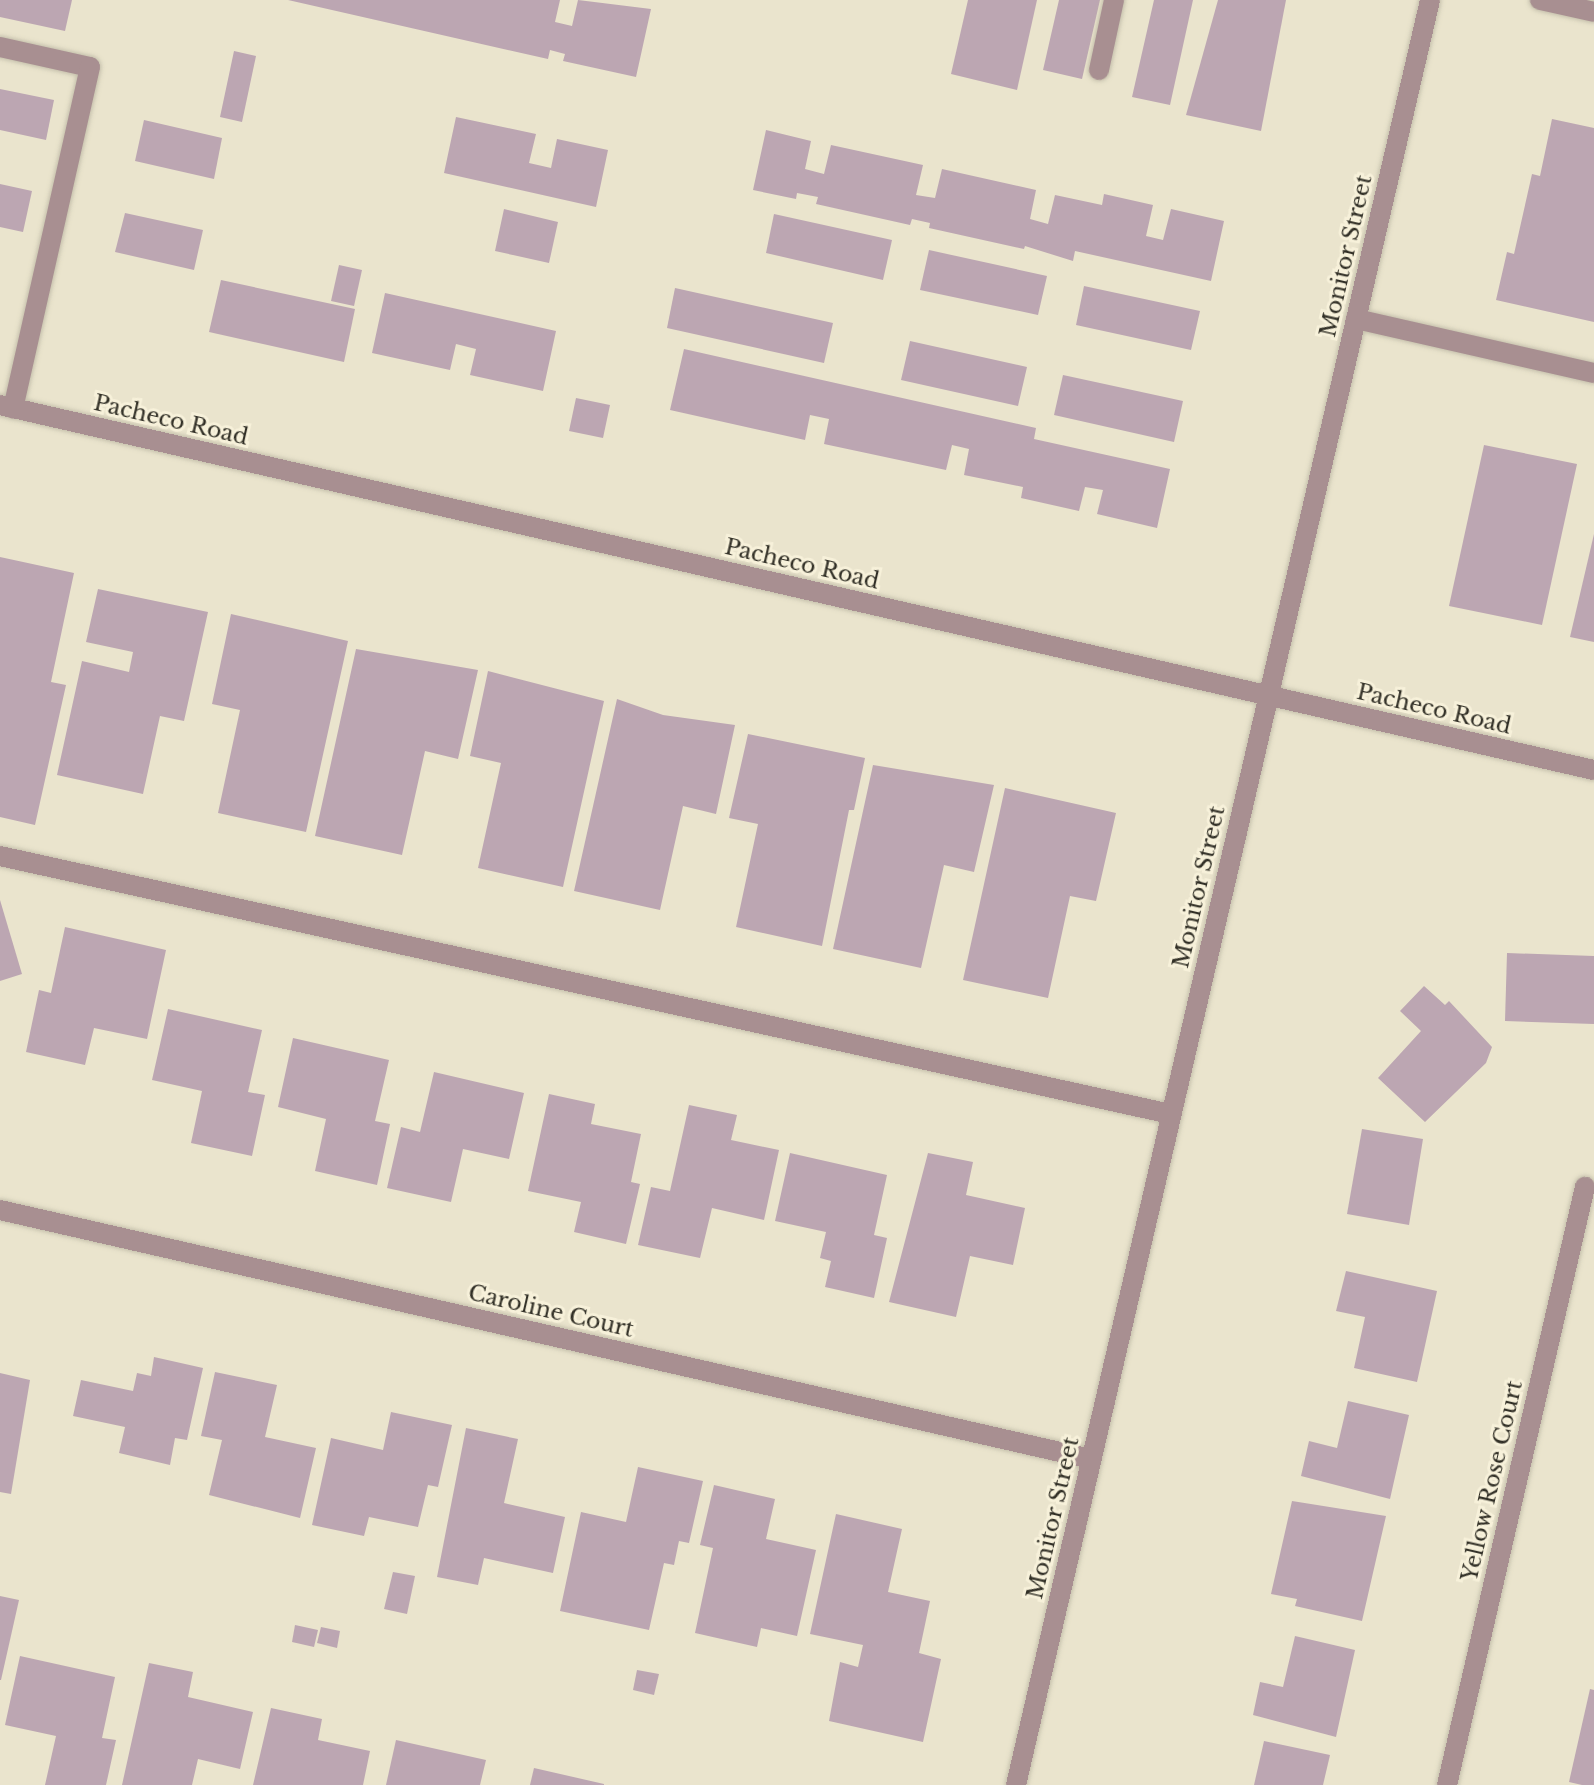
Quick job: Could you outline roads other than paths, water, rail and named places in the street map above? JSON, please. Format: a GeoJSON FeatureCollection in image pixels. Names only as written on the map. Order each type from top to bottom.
{"type":"FeatureCollection","features":[{"type":"Feature","properties":{"kind":"street"},"geometry":{"type":"LineString","coordinates":[[1099,70],[1114,0]]}},
{"type":"Feature","properties":{"kind":"street","name":"Monitor Street"},"geometry":{"type":"LineString","coordinates":[[1016,1785],[1430,0]]}},
{"type":"Feature","properties":{"kind":"street"},"geometry":{"type":"LineString","coordinates":[[1540,0],[1594,12]]}},
{"type":"Feature","properties":{"kind":"street"},"geometry":{"type":"LineString","coordinates":[[0,47],[90,67],[7,407]]}},
{"type":"Feature","properties":{"kind":"street"},"geometry":{"type":"LineString","coordinates":[[1356,319],[1594,373]]}},
{"type":"Feature","properties":{"kind":"street","name":"Pacheco Road"},"geometry":{"type":"LineString","coordinates":[[7,407],[1594,770]]}},
{"type":"Feature","properties":{"kind":"street"},"geometry":{"type":"LineString","coordinates":[[0,856],[1171,1114]]}},
{"type":"Feature","properties":{"kind":"street","name":"Yellow Rose Court"},"geometry":{"type":"LineString","coordinates":[[1447,1785],[1585,1187]]}},
{"type":"Feature","properties":{"kind":"street","name":"Caroline Court"},"geometry":{"type":"LineString","coordinates":[[0,1210],[1091,1459]]}}]}
